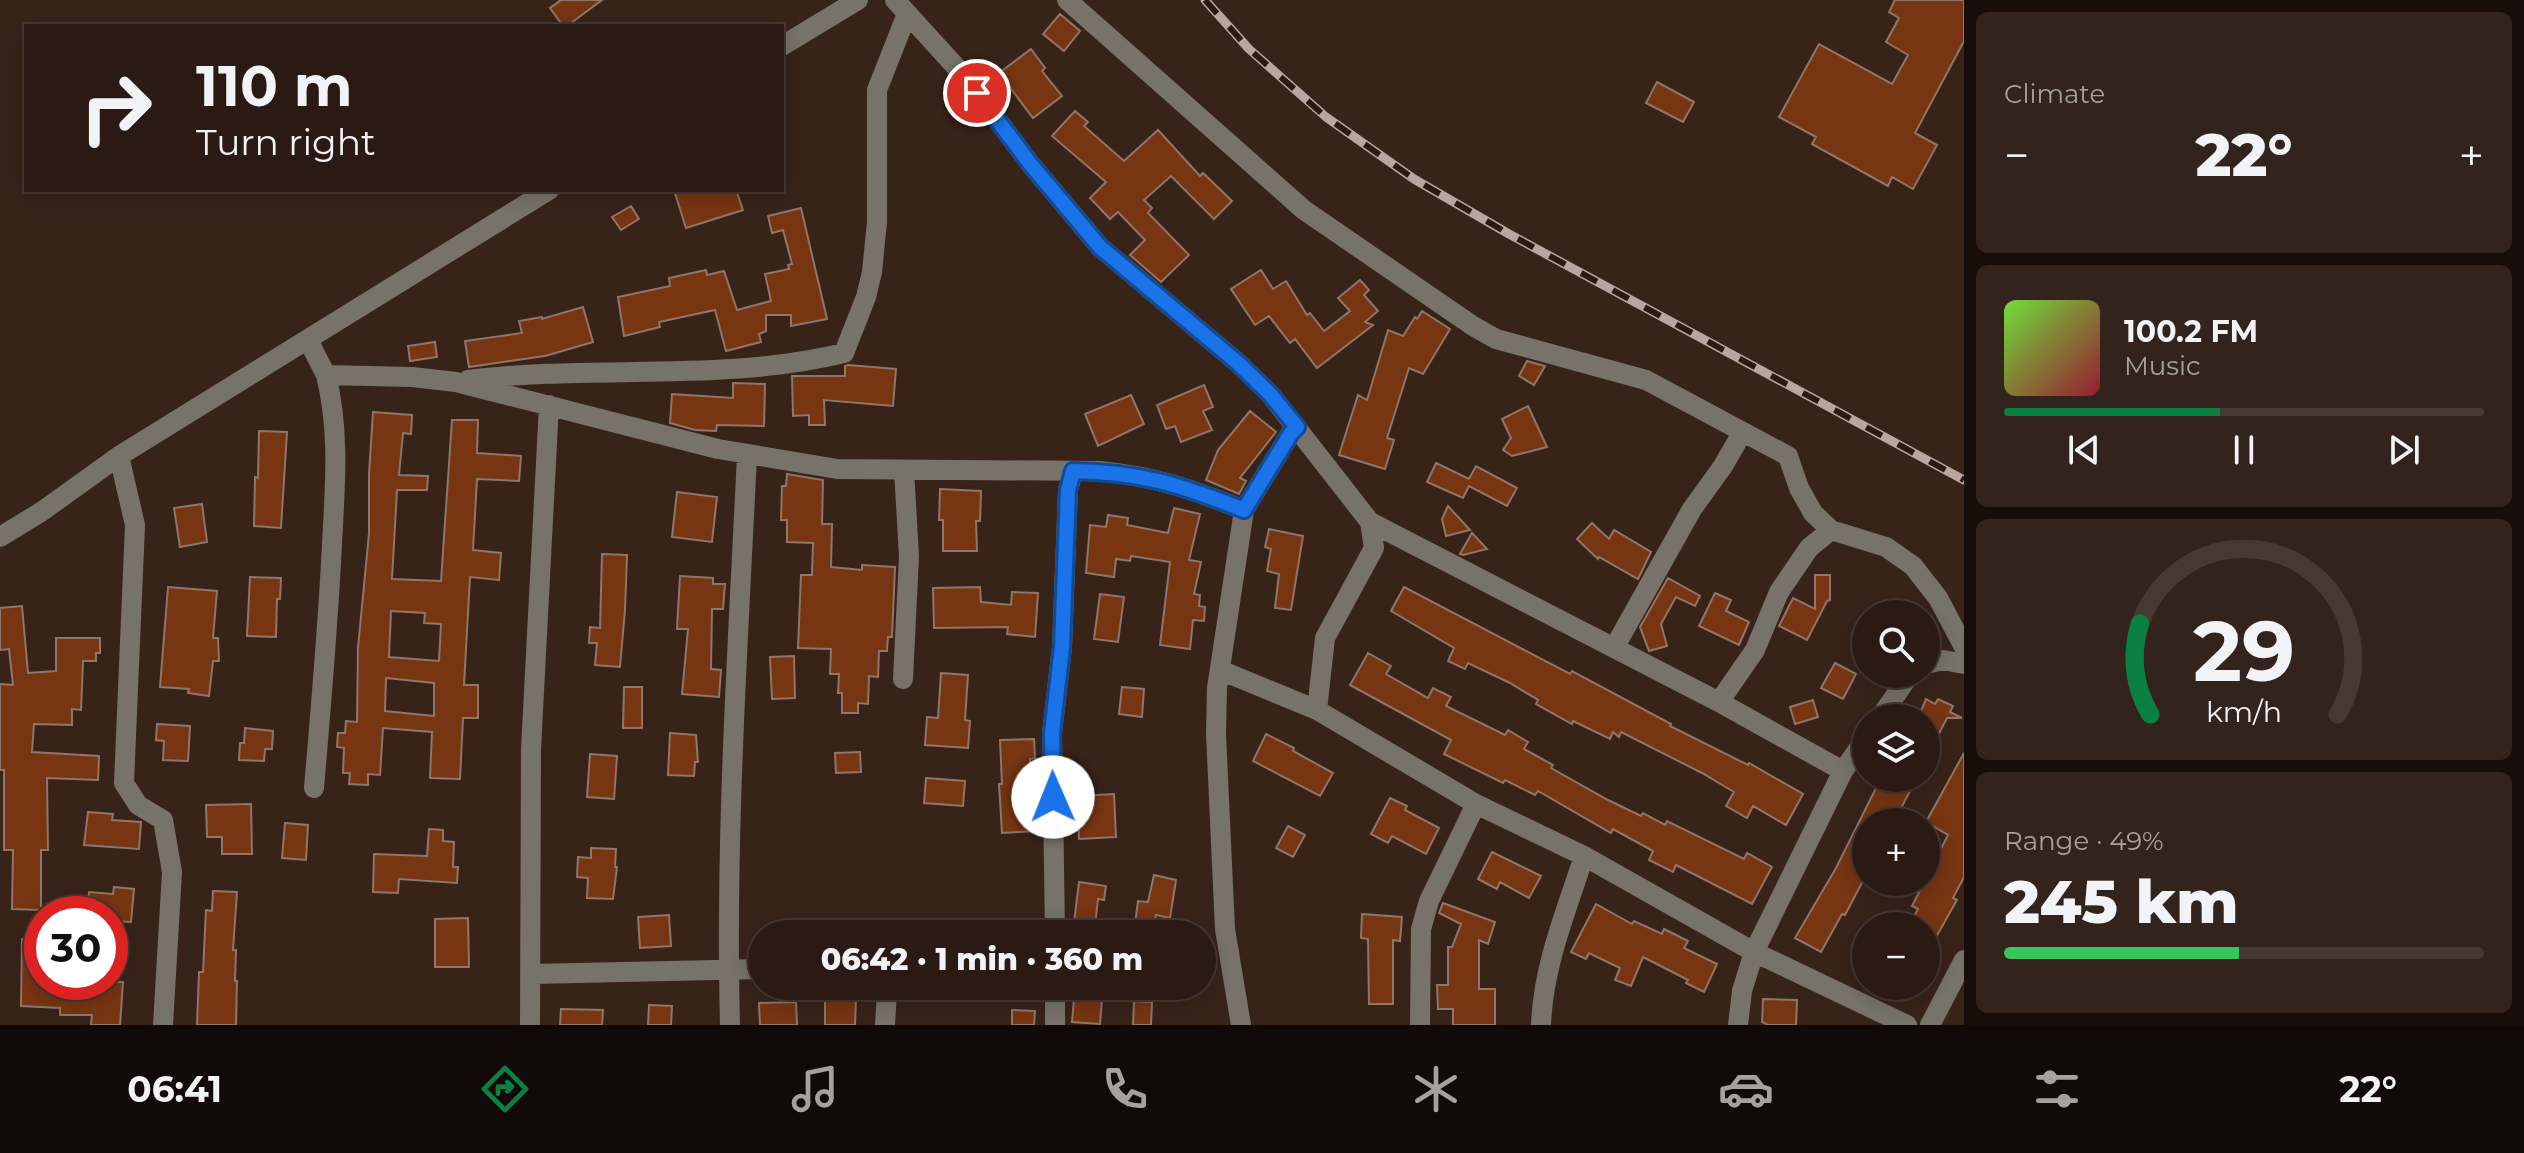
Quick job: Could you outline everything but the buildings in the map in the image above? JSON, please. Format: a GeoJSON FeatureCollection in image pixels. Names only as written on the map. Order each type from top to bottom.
{"type":"FeatureCollection","features":[{"type":"Feature","properties":{"kind":"street"},"geometry":{"type":"LineString","coordinates":[[784,45],[858,0]]}},
{"type":"Feature","properties":{"kind":"street"},"geometry":{"type":"LineString","coordinates":[[1067,0],[1304,210],[1473,326],[1496,339],[1646,380],[1788,456],[1799,488],[1813,513],[1831,530],[1886,547],[1913,566],[1938,598],[1964,647]]}},
{"type":"Feature","properties":{"kind":"street"},"geometry":{"type":"LineString","coordinates":[[456,382],[564,372],[692,373],[844,353],[866,297],[872,272],[877,222],[877,90],[901,7]]}},
{"type":"Feature","properties":{"kind":"street"},"geometry":{"type":"LineString","coordinates":[[901,7],[966,78],[1032,166],[1100,247],[1238,363],[1270,394],[1370,522],[1719,702],[1843,771]]}},
{"type":"Feature","properties":{"kind":"street"},"geometry":{"type":"LineString","coordinates":[[0,537],[41,512],[119,456],[546,192]]}},
{"type":"Feature","properties":{"kind":"street"},"geometry":{"type":"LineString","coordinates":[[308,340],[326,375],[337,448],[328,624],[314,788]]}},
{"type":"Feature","properties":{"kind":"street"},"geometry":{"type":"LineString","coordinates":[[326,375],[412,377],[456,382],[747,455],[837,469],[1073,471],[1142,476],[1179,485],[1244,510]]}},
{"type":"Feature","properties":{"kind":"street"},"geometry":{"type":"LineString","coordinates":[[530,1025],[531,749],[549,405]]}},
{"type":"Feature","properties":{"kind":"street"},"geometry":{"type":"LineString","coordinates":[[1241,1025],[1225,929],[1216,734],[1220,670],[1244,510],[1297,427]]}},
{"type":"Feature","properties":{"kind":"street"},"geometry":{"type":"LineString","coordinates":[[1614,648],[1692,509],[1742,433]]}},
{"type":"Feature","properties":{"kind":"street"},"geometry":{"type":"LineString","coordinates":[[730,1025],[733,738],[747,455]]}},
{"type":"Feature","properties":{"kind":"street"},"geometry":{"type":"LineString","coordinates":[[119,456],[135,525],[124,783],[138,805],[163,820],[172,872],[163,1025]]}},
{"type":"Feature","properties":{"kind":"street"},"geometry":{"type":"LineString","coordinates":[[903,679],[909,556],[904,470]]}},
{"type":"Feature","properties":{"kind":"street"},"geometry":{"type":"LineString","coordinates":[[1055,920],[1052,733],[1062,647],[1068,490],[1073,471]]}},
{"type":"Feature","properties":{"kind":"street"},"geometry":{"type":"LineString","coordinates":[[1317,710],[1325,638],[1364,572],[1374,548],[1370,522]]}},
{"type":"Feature","properties":{"kind":"street"},"geometry":{"type":"LineString","coordinates":[[1719,702],[1755,650],[1779,592],[1809,548],[1831,530]]}},
{"type":"Feature","properties":{"kind":"street"},"geometry":{"type":"LineString","coordinates":[[1940,661],[1964,664]]}},
{"type":"Feature","properties":{"kind":"street"},"geometry":{"type":"LineString","coordinates":[[1220,670],[1317,710],[1476,804],[1584,856],[1754,952],[1907,1025]]}},
{"type":"Feature","properties":{"kind":"street"},"geometry":{"type":"LineString","coordinates":[[1738,1025],[1742,991],[1754,952],[1852,758]]}},
{"type":"Feature","properties":{"kind":"street"},"geometry":{"type":"LineString","coordinates":[[1420,1025],[1421,929],[1429,901],[1476,804]]}},
{"type":"Feature","properties":{"kind":"street"},"geometry":{"type":"LineString","coordinates":[[1541,1025],[1542,1001],[1550,962],[1584,856]]}},
{"type":"Feature","properties":{"kind":"street"},"geometry":{"type":"LineString","coordinates":[[1930,1025],[1964,960]]}},
{"type":"Feature","properties":{"kind":"street"},"geometry":{"type":"LineString","coordinates":[[531,974],[748,969]]}},
{"type":"Feature","properties":{"kind":"street"},"geometry":{"type":"LineString","coordinates":[[885,1025],[887,1000]]}},
{"type":"Feature","properties":{"kind":"street"},"geometry":{"type":"LineString","coordinates":[[1055,1000],[1055,1025]]}},
{"type":"Feature","properties":{"kind":"railway"},"geometry":{"type":"LineString","coordinates":[[1205,0],[1249,49],[1326,117],[1414,179],[1509,234],[1964,480]]}},
{"type":"Feature","properties":{"kind":"route"},"geometry":{"type":"LineString","coordinates":[[977,93],[1032,166],[1100,247],[1238,363],[1270,394],[1297,427],[1244,510],[1179,485],[1142,476],[1073,471],[1068,490],[1062,647],[1052,733],[1053,797]]}}]}
